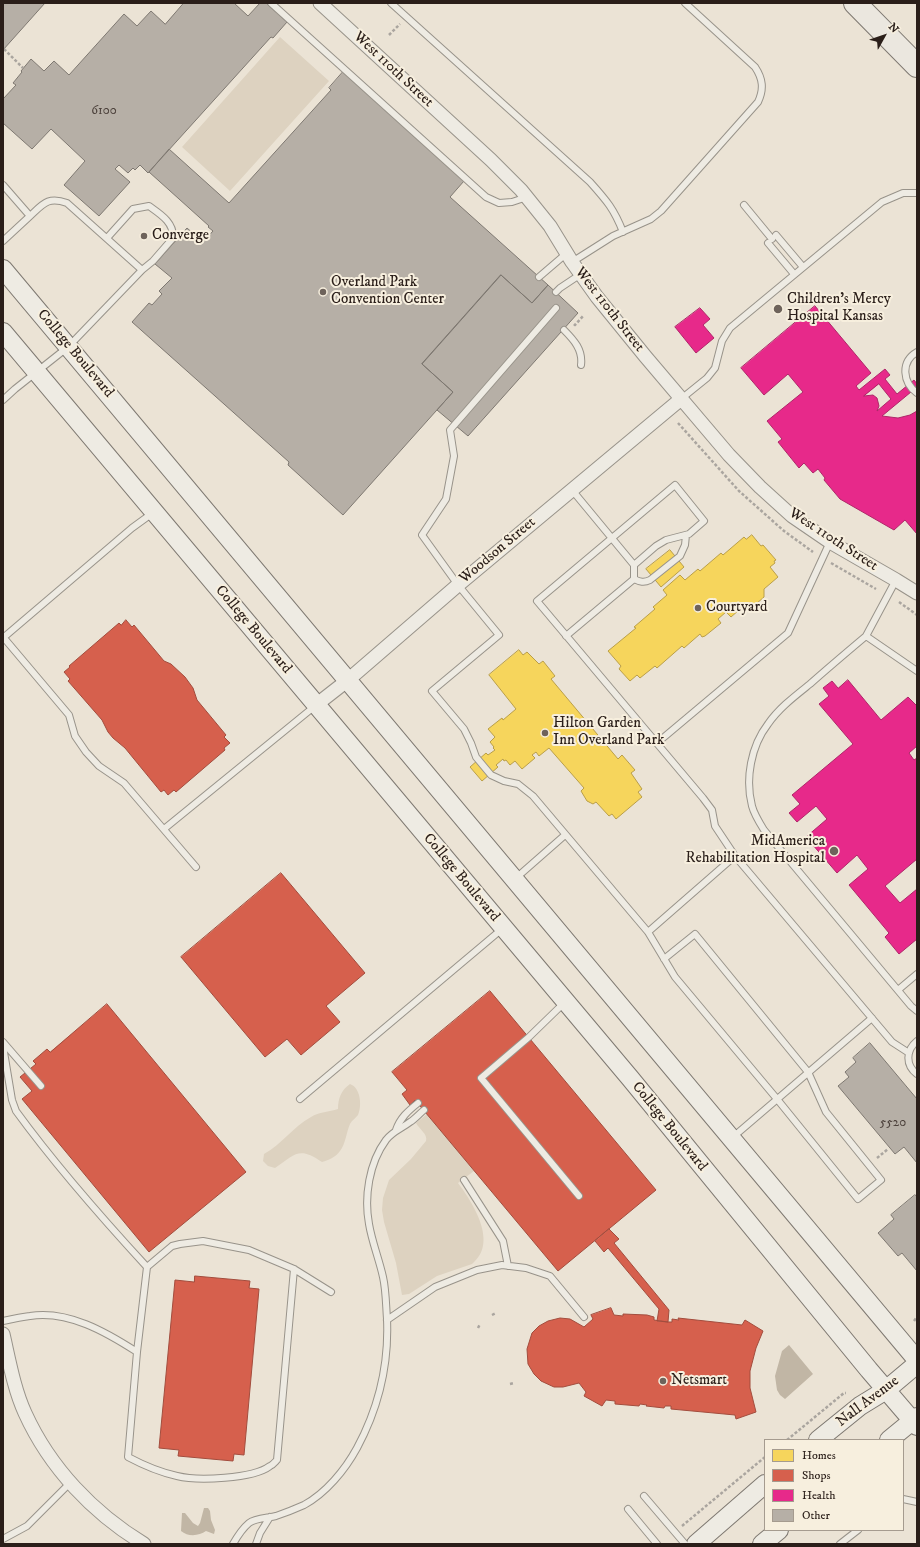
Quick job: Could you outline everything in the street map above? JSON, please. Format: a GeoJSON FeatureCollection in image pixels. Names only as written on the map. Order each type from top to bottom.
{"type":"FeatureCollection","features":[{"type":"Feature","properties":{"kind":"highway"},"geometry":{"type":"LineString","coordinates":[[855,3],[917,66]]}},
{"type":"Feature","properties":{"kind":"main road","name":"College Boulevard"},"geometry":{"type":"LineString","coordinates":[[3,269],[917,1360]]}},
{"type":"Feature","properties":{"kind":"main road","name":"College Boulevard"},"geometry":{"type":"LineString","coordinates":[[3,332],[565,1002],[886,1390],[916,1421]]}},
{"type":"Feature","properties":{"kind":"main road","name":"Nall Avenue"},"geometry":{"type":"LineString","coordinates":[[819,1439],[860,1406],[886,1390],[917,1364]]}},
{"type":"Feature","properties":{"kind":"main road"},"geometry":{"type":"LineString","coordinates":[[890,1439],[916,1421]]}},
{"type":"Feature","properties":{"kind":"main road"},"geometry":{"type":"LineString","coordinates":[[696,1544],[764,1485]]}},
{"type":"Feature","properties":{"kind":"main road"},"geometry":{"type":"LineString","coordinates":[[762,1544],[779,1531]]}},
{"type":"Feature","properties":{"kind":"street","name":"West 110th Street"},"geometry":{"type":"LineString","coordinates":[[320,3],[491,160],[527,197],[550,226],[597,297],[729,455],[760,487],[792,516],[830,542],[917,593]]}},
{"type":"Feature","properties":{"kind":"street","name":"Woodson Street"},"geometry":{"type":"LineString","coordinates":[[316,705],[348,680],[458,585],[681,399]]}},
{"type":"Feature","properties":{"kind":"street"},"geometry":{"type":"LineString","coordinates":[[3,1334],[9,1362],[25,1413],[56,1466],[102,1515],[144,1544]]}},
{"type":"Feature","properties":{"kind":"lane"},"geometry":{"type":"LineString","coordinates":[[271,3],[486,197],[499,203],[512,202],[527,197]]}},
{"type":"Feature","properties":{"kind":"lane"},"geometry":{"type":"LineString","coordinates":[[391,3],[590,182],[616,214],[623,232]]}},
{"type":"Feature","properties":{"kind":"lane"},"geometry":{"type":"LineString","coordinates":[[539,277],[570,257],[651,219],[661,212],[758,102],[762,92],[760,74],[755,67],[685,3]]}},
{"type":"Feature","properties":{"kind":"lane"},"geometry":{"type":"LineString","coordinates":[[3,184],[30,216]]}},
{"type":"Feature","properties":{"kind":"lane"},"geometry":{"type":"LineString","coordinates":[[681,399],[707,378],[715,368],[722,341],[730,328],[882,202],[903,192],[917,193]]}},
{"type":"Feature","properties":{"kind":"lane"},"geometry":{"type":"LineString","coordinates":[[3,241],[46,202],[50,200],[59,200],[76,210],[142,270]]}},
{"type":"Feature","properties":{"kind":"lane"},"geometry":{"type":"LineString","coordinates":[[3,400],[68,347],[174,238],[174,230],[162,215],[149,206],[134,209],[107,238]]}},
{"type":"Feature","properties":{"kind":"lane"},"geometry":{"type":"LineString","coordinates":[[744,206],[772,239],[803,267]]}},
{"type":"Feature","properties":{"kind":"lane"},"geometry":{"type":"LineString","coordinates":[[772,239],[794,274]]}},
{"type":"Feature","properties":{"kind":"lane"},"geometry":{"type":"LineString","coordinates":[[556,292],[581,274]]}},
{"type":"Feature","properties":{"kind":"lane"},"geometry":{"type":"LineString","coordinates":[[556,308],[450,430],[454,456],[446,499],[422,535],[458,585],[499,634],[432,690],[464,729],[476,757],[491,775],[504,781],[518,784],[533,796],[648,932],[664,959],[675,977],[778,1099],[858,1199],[881,1180],[826,1112],[808,1072],[695,934],[664,959]]}},
{"type":"Feature","properties":{"kind":"lane"},"geometry":{"type":"LineString","coordinates":[[564,330],[577,346],[581,354],[581,365]]}},
{"type":"Feature","properties":{"kind":"lane"},"geometry":{"type":"LineString","coordinates":[[917,352],[909,360],[905,375],[908,383],[917,393]]}},
{"type":"Feature","properties":{"kind":"lane"},"geometry":{"type":"LineString","coordinates":[[634,565],[656,546],[666,540],[689,534],[704,521],[674,485],[537,601],[712,810],[715,826],[735,856],[892,1042],[909,1053]]}},
{"type":"Feature","properties":{"kind":"lane"},"geometry":{"type":"LineString","coordinates":[[572,490],[634,565],[634,579]]}},
{"type":"Feature","properties":{"kind":"lane"},"geometry":{"type":"LineString","coordinates":[[154,512],[132,528],[3,638],[68,715],[75,736],[86,752],[99,766],[124,783],[196,867]]}},
{"type":"Feature","properties":{"kind":"lane"},"geometry":{"type":"LineString","coordinates":[[634,579],[639,582],[650,580],[680,556],[685,545],[686,535]]}},
{"type":"Feature","properties":{"kind":"lane"},"geometry":{"type":"LineString","coordinates":[[657,743],[788,633],[830,542]]}},
{"type":"Feature","properties":{"kind":"lane"},"geometry":{"type":"LineString","coordinates":[[566,636],[634,579]]}},
{"type":"Feature","properties":{"kind":"lane"},"geometry":{"type":"LineString","coordinates":[[896,580],[866,636],[787,703],[767,724],[759,737],[755,748],[750,767],[749,788],[752,807],[764,830],[911,1006],[917,1011]]}},
{"type":"Feature","properties":{"kind":"lane"},"geometry":{"type":"LineString","coordinates":[[866,636],[917,671]]}},
{"type":"Feature","properties":{"kind":"lane"},"geometry":{"type":"LineString","coordinates":[[164,830],[316,705]]}},
{"type":"Feature","properties":{"kind":"lane"},"geometry":{"type":"LineString","coordinates":[[515,879],[565,835]]}},
{"type":"Feature","properties":{"kind":"lane"},"geometry":{"type":"LineString","coordinates":[[648,932],[735,856]]}},
{"type":"Feature","properties":{"kind":"lane"},"geometry":{"type":"LineString","coordinates":[[300,1099],[503,928]]}},
{"type":"Feature","properties":{"kind":"lane"},"geometry":{"type":"LineString","coordinates":[[898,990],[917,974]]}},
{"type":"Feature","properties":{"kind":"lane"},"geometry":{"type":"LineString","coordinates":[[565,1002],[529,1037],[481,1078],[579,1196]]}},
{"type":"Feature","properties":{"kind":"lane"},"geometry":{"type":"LineString","coordinates":[[732,1138],[872,1018]]}},
{"type":"Feature","properties":{"kind":"lane"},"geometry":{"type":"LineString","coordinates":[[917,1041],[910,1048],[909,1053],[909,1064],[917,1074]]}},
{"type":"Feature","properties":{"kind":"lane"},"geometry":{"type":"LineString","coordinates":[[3,1042],[41,1086]]}},
{"type":"Feature","properties":{"kind":"lane"},"geometry":{"type":"LineString","coordinates":[[3,1046],[12,1100],[16,1111],[71,1181],[146,1267]]}},
{"type":"Feature","properties":{"kind":"lane"},"geometry":{"type":"LineString","coordinates":[[396,1130],[399,1121],[404,1114],[418,1103]]}},
{"type":"Feature","properties":{"kind":"lane"},"geometry":{"type":"LineString","coordinates":[[232,1544],[250,1522],[270,1517],[303,1505],[314,1499],[326,1489],[340,1473],[357,1448],[373,1410],[381,1385],[386,1358],[387,1320],[384,1278],[369,1224],[369,1183],[372,1168],[386,1140],[396,1130],[409,1123],[424,1110]]}},
{"type":"Feature","properties":{"kind":"lane"},"geometry":{"type":"LineString","coordinates":[[464,1180],[503,1241],[508,1266]]}},
{"type":"Feature","properties":{"kind":"lane"},"geometry":{"type":"LineString","coordinates":[[294,1269],[277,1460],[270,1467],[240,1476],[200,1478],[178,1476],[161,1472],[128,1457],[136,1352],[146,1267],[172,1246],[203,1241],[249,1250],[294,1269],[331,1292]]}},
{"type":"Feature","properties":{"kind":"lane"},"geometry":{"type":"LineString","coordinates":[[387,1320],[440,1285],[477,1270],[502,1265],[526,1268],[550,1276],[584,1317]]}},
{"type":"Feature","properties":{"kind":"lane"},"geometry":{"type":"LineString","coordinates":[[3,1321],[32,1315],[73,1319],[116,1338],[136,1352]]}},
{"type":"Feature","properties":{"kind":"lane"},"geometry":{"type":"LineString","coordinates":[[3,1539],[27,1526],[70,1482]]}},
{"type":"Feature","properties":{"kind":"lane"},"geometry":{"type":"LineString","coordinates":[[644,1496],[685,1544]]}},
{"type":"Feature","properties":{"kind":"lane"},"geometry":{"type":"LineString","coordinates":[[904,1500],[917,1502]]}},
{"type":"Feature","properties":{"kind":"lane"},"geometry":{"type":"LineString","coordinates":[[628,1509],[657,1544]]}},
{"type":"Feature","properties":{"kind":"lane"},"geometry":{"type":"LineString","coordinates":[[256,1544],[260,1533],[270,1517]]}},
{"type":"Feature","properties":{"kind":"lane"},"geometry":{"type":"LineString","coordinates":[[840,1544],[857,1531]]}},
{"type":"Feature","properties":{"kind":"path"},"geometry":{"type":"LineString","coordinates":[[389,35],[400,23]]}},
{"type":"Feature","properties":{"kind":"path"},"geometry":{"type":"LineString","coordinates":[[4,50],[23,68]]}},
{"type":"Feature","properties":{"kind":"path"},"geometry":{"type":"LineString","coordinates":[[556,308],[575,325],[584,315]]}},
{"type":"Feature","properties":{"kind":"path"},"geometry":{"type":"LineString","coordinates":[[831,563],[876,588]]}},
{"type":"Feature","properties":{"kind":"path"},"geometry":{"type":"LineString","coordinates":[[899,602],[917,615]]}},
{"type":"Feature","properties":{"kind":"path"},"geometry":{"type":"LineString","coordinates":[[877,1158],[888,1149]]}},
{"type":"Feature","properties":{"kind":"path"},"geometry":{"type":"LineString","coordinates":[[492,1315],[496,1313]]}},
{"type":"Feature","properties":{"kind":"path"},"geometry":{"type":"LineString","coordinates":[[914,1321],[917,1317]]}},
{"type":"Feature","properties":{"kind":"path"},"geometry":{"type":"LineString","coordinates":[[478,1328],[480,1324]]}},
{"type":"Feature","properties":{"kind":"path"},"geometry":{"type":"LineString","coordinates":[[788,1439],[839,1399],[844,1393],[846,1393]]}},
{"type":"Feature","properties":{"kind":"path"},"geometry":{"type":"LineString","coordinates":[[682,1527],[764,1458]]}},
{"type":"Feature","properties":{"kind":"shaded area"},"geometry":{"type":"Polygon","coordinates":[[[280,37],[329,81],[230,191],[182,147],[280,37]]]}},
{"type":"Feature","properties":{"kind":"shaded area"},"geometry":{"type":"Polygon","coordinates":[[[350,1084],[354,1086],[358,1093],[360,1098],[360,1107],[358,1115],[350,1124],[344,1145],[336,1155],[322,1162],[308,1154],[297,1154],[275,1168],[268,1166],[263,1161],[264,1154],[305,1121],[317,1114],[338,1109],[341,1095],[344,1089],[350,1084]]]}},
{"type":"Feature","properties":{"kind":"shaded area"},"geometry":{"type":"Polygon","coordinates":[[[427,1114],[474,1171],[458,1183],[470,1201],[481,1223],[483,1245],[480,1255],[472,1264],[437,1276],[409,1294],[402,1295],[396,1263],[384,1222],[382,1210],[383,1198],[389,1180],[411,1159],[426,1141],[425,1134],[416,1123],[427,1114]]]}},
{"type":"Feature","properties":{"kind":"shaded area"},"geometry":{"type":"Polygon","coordinates":[[[789,1345],[813,1374],[785,1399],[777,1390],[775,1376],[782,1351],[789,1345]]]}},
{"type":"Feature","properties":{"kind":"shaded area"},"geometry":{"type":"Polygon","coordinates":[[[204,1508],[208,1508],[210,1511],[211,1520],[215,1530],[214,1534],[206,1531],[197,1535],[190,1535],[181,1531],[182,1513],[185,1513],[193,1523],[198,1526],[204,1508]]]}},
{"type":"Feature","properties":{"kind":"building: Homes","name":"Courtyard"},"geometry":{"type":"Polygon","coordinates":[[[752,535],[776,560],[770,567],[778,577],[764,589],[764,597],[756,604],[747,603],[731,617],[726,612],[718,619],[721,623],[705,636],[702,637],[700,634],[684,648],[682,646],[657,668],[655,666],[640,678],[637,675],[630,681],[619,669],[621,666],[608,651],[636,628],[634,627],[655,609],[653,607],[667,595],[663,590],[680,575],[685,580],[698,569],[700,571],[721,553],[723,555],[744,537],[746,539],[752,535]]]}},
{"type":"Feature","properties":{"kind":"building: Homes","name":"Courtyard"},"geometry":{"type":"Polygon","coordinates":[[[670,550],[684,567],[661,587],[646,569],[670,550]]]}},
{"type":"Feature","properties":{"kind":"building: Homes","name":"Hilton Garden Inn Overland Park"},"geometry":{"type":"Polygon","coordinates":[[[519,650],[523,655],[527,652],[539,664],[543,661],[555,676],[551,679],[618,759],[622,755],[635,770],[631,773],[642,789],[638,792],[642,797],[616,819],[612,814],[609,816],[596,802],[593,804],[587,801],[581,791],[584,788],[549,748],[539,756],[536,752],[532,755],[535,758],[522,769],[515,761],[510,765],[503,759],[496,765],[498,767],[482,781],[470,767],[486,753],[488,755],[495,750],[490,742],[495,737],[488,729],[502,718],[503,720],[516,709],[489,675],[519,650]]]}},
{"type":"Feature","properties":{"kind":"building: Shops"},"geometry":{"type":"Polygon","coordinates":[[[126,620],[132,627],[134,625],[164,661],[171,664],[185,677],[193,688],[197,700],[226,735],[224,737],[230,743],[224,748],[225,750],[176,792],[174,790],[168,795],[164,790],[161,792],[125,748],[113,738],[102,720],[68,681],[70,679],[64,672],[119,623],[121,625],[126,620]]]}},
{"type":"Feature","properties":{"kind":"building: Shops"},"geometry":{"type":"Polygon","coordinates":[[[281,873],[365,973],[326,1006],[340,1022],[301,1055],[287,1039],[265,1057],[181,957],[281,873]]]}},
{"type":"Feature","properties":{"kind":"building: Shops"},"geometry":{"type":"Polygon","coordinates":[[[490,991],[656,1190],[558,1271],[415,1100],[410,1105],[402,1094],[407,1090],[392,1072],[490,991]]]}},
{"type":"Feature","properties":{"kind":"building: Shops"},"geometry":{"type":"Polygon","coordinates":[[[107,1004],[246,1172],[149,1252],[22,1099],[32,1091],[20,1077],[36,1064],[33,1061],[47,1049],[50,1052],[107,1004]]]}},
{"type":"Feature","properties":{"kind":"building: Shops"},"geometry":{"type":"Polygon","coordinates":[[[609,1229],[619,1239],[614,1243],[669,1310],[668,1322],[657,1321],[659,1309],[608,1248],[604,1252],[595,1241],[609,1229]]]}},
{"type":"Feature","properties":{"kind":"building: Shops"},"geometry":{"type":"Polygon","coordinates":[[[195,1276],[250,1281],[249,1288],[259,1289],[244,1455],[234,1454],[233,1461],[178,1456],[179,1450],[159,1448],[175,1280],[194,1282],[195,1276]]]}},
{"type":"Feature","properties":{"kind":"building: Shops"},"geometry":{"type":"Polygon","coordinates":[[[611,1308],[614,1315],[647,1315],[654,1317],[654,1320],[668,1322],[672,1322],[672,1319],[679,1320],[678,1318],[742,1325],[745,1320],[763,1331],[756,1348],[750,1371],[750,1388],[756,1412],[736,1419],[735,1415],[671,1409],[671,1406],[665,1406],[664,1408],[640,1404],[639,1406],[615,1404],[615,1401],[606,1400],[602,1406],[584,1396],[586,1392],[579,1383],[563,1387],[554,1387],[541,1381],[534,1374],[528,1364],[527,1349],[532,1333],[539,1326],[548,1321],[560,1318],[570,1319],[584,1327],[593,1319],[591,1315],[611,1308]]]}},
{"type":"Feature","properties":{"kind":"building: Health","name":"Children's Mercy Hospital Kansas"},"geometry":{"type":"Polygon","coordinates":[[[815,306],[871,373],[856,386],[859,390],[885,369],[890,375],[885,379],[897,394],[914,380],[917,387],[882,416],[898,418],[910,415],[917,411],[917,534],[905,520],[894,530],[840,499],[824,480],[825,478],[818,469],[813,473],[804,463],[799,468],[778,442],[782,439],[767,421],[803,392],[788,374],[764,395],[741,368],[815,306]],[[879,384],[864,396],[873,395],[877,398],[879,406],[877,411],[891,399],[879,384]]]}},
{"type":"Feature","properties":{"kind":"building: Health"},"geometry":{"type":"Polygon","coordinates":[[[700,308],[710,319],[703,325],[714,338],[696,353],[675,327],[700,308]]]}},
{"type":"Feature","properties":{"kind":"building: Health"},"geometry":{"type":"Polygon","coordinates":[[[848,680],[881,720],[908,697],[917,706],[917,746],[909,753],[914,760],[917,758],[917,859],[885,886],[900,903],[917,889],[917,939],[899,954],[885,937],[889,933],[849,885],[868,869],[857,855],[837,873],[806,837],[827,819],[816,806],[797,822],[789,813],[800,804],[792,795],[853,744],[819,704],[829,696],[823,688],[832,681],[838,688],[848,680]]]}},
{"type":"Feature","properties":{"kind":"building: Other"},"geometry":{"type":"Polygon","coordinates":[[[3,3],[45,3],[3,50],[3,3]]]}},
{"type":"Feature","properties":{"kind":"building: Other"},"geometry":{"type":"Polygon","coordinates":[[[184,3],[234,3],[248,16],[260,3],[266,3],[287,22],[273,38],[271,37],[148,173],[140,165],[135,170],[133,168],[128,173],[119,165],[115,169],[130,182],[99,216],[64,185],[85,161],[51,129],[32,149],[3,123],[3,99],[16,85],[13,83],[31,59],[44,71],[54,61],[69,75],[124,14],[137,26],[151,11],[165,24],[184,3]]]}},
{"type":"Feature","properties":{"kind":"building: Other","name":"Overland Park Convention Center"},"geometry":{"type":"Polygon","coordinates":[[[343,72],[464,181],[450,197],[548,285],[532,303],[501,275],[422,364],[453,392],[343,515],[288,465],[289,462],[132,322],[149,303],[152,305],[162,294],[159,291],[172,278],[155,264],[187,228],[203,242],[213,231],[149,172],[169,149],[229,203],[331,90],[329,88],[343,72]]]}},
{"type":"Feature","properties":{"kind":"building: Other"},"geometry":{"type":"Polygon","coordinates":[[[501,275],[532,303],[548,285],[578,313],[468,436],[437,410],[453,392],[422,364],[501,275]]]}},
{"type":"Feature","properties":{"kind":"building: Other"},"geometry":{"type":"Polygon","coordinates":[[[870,1043],[917,1099],[917,1163],[904,1147],[895,1154],[838,1086],[849,1077],[845,1072],[856,1062],[853,1058],[870,1043]]]}},
{"type":"Feature","properties":{"kind":"building: Other"},"geometry":{"type":"Polygon","coordinates":[[[915,1195],[917,1196],[917,1271],[902,1253],[898,1256],[878,1233],[894,1219],[891,1215],[915,1195]]]}},
{"type":"Feature","properties":{"kind":"place","name":"Converge"},"geometry":{"type":"Point","coordinates":[144,236]}},
{"type":"Feature","properties":{"kind":"place","name":"Overland Park Convention Center"},"geometry":{"type":"Point","coordinates":[323,292]}},
{"type":"Feature","properties":{"kind":"place","name":"Children's Mercy Hospital Kansas"},"geometry":{"type":"Point","coordinates":[778,309]}},
{"type":"Feature","properties":{"kind":"place","name":"Courtyard"},"geometry":{"type":"Point","coordinates":[698,608]}},
{"type":"Feature","properties":{"kind":"place","name":"Hilton Garden Inn Overland Park"},"geometry":{"type":"Point","coordinates":[545,733]}},
{"type":"Feature","properties":{"kind":"place","name":"MidAmerica Rehabilitation Hospital"},"geometry":{"type":"Point","coordinates":[834,851]}},
{"type":"Feature","properties":{"kind":"place","name":"Netsmart"},"geometry":{"type":"Point","coordinates":[663,1381]}}]}
